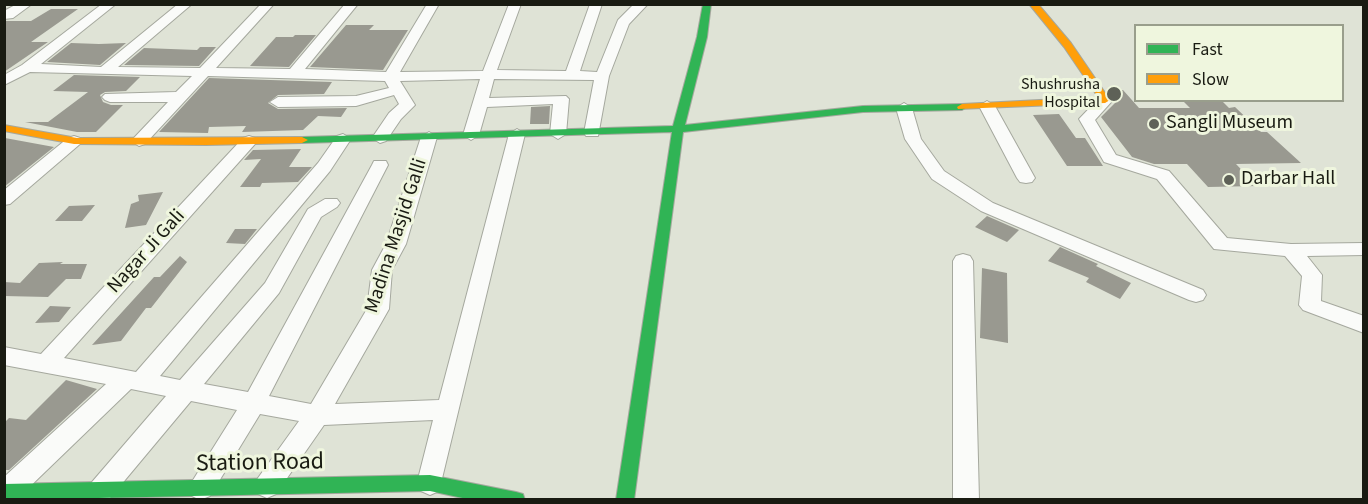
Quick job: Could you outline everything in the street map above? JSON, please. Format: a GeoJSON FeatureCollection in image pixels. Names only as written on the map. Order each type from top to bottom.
{"type":"FeatureCollection","features":[{"type":"Feature","properties":{"kind":"main road"},"geometry":{"type":"LineString","coordinates":[[625,500],[678,129],[702,37],[707,4]]}},
{"type":"Feature","properties":{"kind":"main road"},"geometry":{"type":"LineString","coordinates":[[1033,4],[1068,45],[1105,100]]}},
{"type":"Feature","properties":{"kind":"main road"},"geometry":{"type":"LineString","coordinates":[[4,128],[76,141],[74,141],[139,141],[249,141],[558,134],[678,129],[863,108],[987,106],[1105,100]]}},
{"type":"Feature","properties":{"kind":"main road","name":"Station Road"},"geometry":{"type":"LineString","coordinates":[[5,493],[101,490],[202,494],[267,486],[430,483],[516,500]]}},
{"type":"Feature","properties":{"kind":"street"},"geometry":{"type":"LineString","coordinates":[[6,16],[26,4]]}},
{"type":"Feature","properties":{"kind":"street"},"geometry":{"type":"LineString","coordinates":[[4,81],[27,68],[110,4]]}},
{"type":"Feature","properties":{"kind":"street"},"geometry":{"type":"LineString","coordinates":[[104,71],[186,4]]}},
{"type":"Feature","properties":{"kind":"street"},"geometry":{"type":"LineString","coordinates":[[139,141],[268,4]]}},
{"type":"Feature","properties":{"kind":"street"},"geometry":{"type":"LineString","coordinates":[[294,73],[352,4]]}},
{"type":"Feature","properties":{"kind":"street"},"geometry":{"type":"LineString","coordinates":[[278,102],[356,101],[394,84],[433,4]]}},
{"type":"Feature","properties":{"kind":"street"},"geometry":{"type":"LineString","coordinates":[[471,135],[488,75],[515,4]]}},
{"type":"Feature","properties":{"kind":"street"},"geometry":{"type":"LineString","coordinates":[[572,75],[596,4]]}},
{"type":"Feature","properties":{"kind":"street"},"geometry":{"type":"LineString","coordinates":[[591,133],[602,76],[623,23],[642,4]]}},
{"type":"Feature","properties":{"kind":"street"},"geometry":{"type":"LineString","coordinates":[[27,68],[294,73],[394,84],[488,75],[602,76]]}},
{"type":"Feature","properties":{"kind":"street"},"geometry":{"type":"LineString","coordinates":[[380,138],[395,116],[407,105],[394,84]]}},
{"type":"Feature","properties":{"kind":"street"},"geometry":{"type":"LineString","coordinates":[[110,97],[180,97]]}},
{"type":"Feature","properties":{"kind":"street"},"geometry":{"type":"LineString","coordinates":[[480,103],[561,99],[558,134]]}},
{"type":"Feature","properties":{"kind":"street"},"geometry":{"type":"LineString","coordinates":[[1105,100],[1087,118],[1110,158],[1163,175],[1221,244],[1291,250],[1364,249]]}},
{"type":"Feature","properties":{"kind":"street"},"geometry":{"type":"LineString","coordinates":[[987,106],[1026,178]]}},
{"type":"Feature","properties":{"kind":"street"},"geometry":{"type":"LineString","coordinates":[[904,108],[913,139],[938,175],[987,207],[1196,296]]}},
{"type":"Feature","properties":{"kind":"street"},"geometry":{"type":"LineString","coordinates":[[430,483],[517,134]]}},
{"type":"Feature","properties":{"kind":"street","name":"Madina Masjid Galli"},"geometry":{"type":"LineString","coordinates":[[267,486],[317,415],[378,309],[382,270],[396,244],[429,137]]}},
{"type":"Feature","properties":{"kind":"street"},"geometry":{"type":"LineString","coordinates":[[5,493],[135,380],[324,167],[343,139]]}},
{"type":"Feature","properties":{"kind":"street"},"geometry":{"type":"LineString","coordinates":[[4,200],[74,141]]}},
{"type":"Feature","properties":{"kind":"street","name":"Nagar Ji Gali"},"geometry":{"type":"LineString","coordinates":[[46,363],[249,141]]}},
{"type":"Feature","properties":{"kind":"street"},"geometry":{"type":"LineString","coordinates":[[202,494],[254,403],[380,165]]}},
{"type":"Feature","properties":{"kind":"street"},"geometry":{"type":"LineString","coordinates":[[101,490],[272,288],[314,213],[331,203]]}},
{"type":"Feature","properties":{"kind":"street"},"geometry":{"type":"LineString","coordinates":[[1291,250],[1312,275],[1310,304],[1364,325]]}},
{"type":"Feature","properties":{"kind":"street"},"geometry":{"type":"LineString","coordinates":[[963,261],[966,500]]}},
{"type":"Feature","properties":{"kind":"street"},"geometry":{"type":"LineString","coordinates":[[4,356],[317,415],[448,410]]}},
{"type":"Feature","properties":{"kind":"building"},"geometry":{"type":"Polygon","coordinates":[[[51,9],[78,9],[31,42],[48,42],[4,72],[4,21],[31,21],[51,9]]]}},
{"type":"Feature","properties":{"kind":"building"},"geometry":{"type":"Polygon","coordinates":[[[346,25],[374,25],[369,30],[408,30],[383,70],[310,67],[346,25]]]}},
{"type":"Feature","properties":{"kind":"building"},"geometry":{"type":"Polygon","coordinates":[[[316,35],[289,67],[250,66],[276,37],[316,35]]]}},
{"type":"Feature","properties":{"kind":"building"},"geometry":{"type":"Polygon","coordinates":[[[71,43],[126,43],[100,65],[47,62],[71,43]]]}},
{"type":"Feature","properties":{"kind":"building"},"geometry":{"type":"Polygon","coordinates":[[[200,47],[216,47],[199,66],[124,65],[144,48],[197,50],[200,47]]]}},
{"type":"Feature","properties":{"kind":"building"},"geometry":{"type":"Polygon","coordinates":[[[74,75],[140,77],[126,91],[105,92],[100,95],[103,102],[123,105],[96,132],[77,132],[25,122],[48,122],[88,92],[53,91],[74,75]]]}},
{"type":"Feature","properties":{"kind":"building"},"geometry":{"type":"Polygon","coordinates":[[[209,78],[332,82],[324,94],[278,95],[268,103],[278,109],[347,108],[341,117],[318,116],[303,130],[242,132],[246,126],[209,127],[208,133],[159,132],[209,78]]]}},
{"type":"Feature","properties":{"kind":"building"},"geometry":{"type":"Polygon","coordinates":[[[1123,90],[1139,108],[1190,108],[1184,102],[1223,102],[1229,108],[1235,107],[1261,132],[1267,132],[1301,163],[1236,164],[1257,186],[1208,187],[1187,164],[1154,164],[1132,157],[1101,117],[1117,101],[1111,91],[1123,90]]]}},
{"type":"Feature","properties":{"kind":"building"},"geometry":{"type":"Polygon","coordinates":[[[550,106],[549,124],[530,124],[531,107],[550,106]]]}},
{"type":"Feature","properties":{"kind":"building"},"geometry":{"type":"Polygon","coordinates":[[[1059,114],[1076,138],[1085,138],[1103,166],[1067,166],[1033,115],[1059,114]]]}},
{"type":"Feature","properties":{"kind":"building"},"geometry":{"type":"Polygon","coordinates":[[[5,138],[54,147],[4,187],[5,138]]]}},
{"type":"Feature","properties":{"kind":"building"},"geometry":{"type":"Polygon","coordinates":[[[301,149],[289,167],[312,167],[298,182],[262,183],[260,187],[240,187],[261,159],[244,160],[253,150],[301,149]]]}},
{"type":"Feature","properties":{"kind":"building"},"geometry":{"type":"Polygon","coordinates":[[[163,192],[146,225],[125,228],[131,204],[139,201],[138,195],[163,192]]]}},
{"type":"Feature","properties":{"kind":"building"},"geometry":{"type":"Polygon","coordinates":[[[95,205],[82,221],[55,221],[69,206],[95,205]]]}},
{"type":"Feature","properties":{"kind":"building"},"geometry":{"type":"Polygon","coordinates":[[[987,216],[1019,230],[1007,242],[975,227],[987,216]]]}},
{"type":"Feature","properties":{"kind":"building"},"geometry":{"type":"Polygon","coordinates":[[[235,229],[257,229],[245,244],[226,243],[235,229]]]}},
{"type":"Feature","properties":{"kind":"building"},"geometry":{"type":"Polygon","coordinates":[[[1060,247],[1098,264],[1096,266],[1131,283],[1120,299],[1086,282],[1089,278],[1048,261],[1060,247]]]}},
{"type":"Feature","properties":{"kind":"building"},"geometry":{"type":"Polygon","coordinates":[[[180,256],[187,262],[151,308],[146,308],[121,341],[92,345],[154,277],[160,277],[180,256]]]}},
{"type":"Feature","properties":{"kind":"building"},"geometry":{"type":"Polygon","coordinates":[[[63,262],[60,264],[87,264],[81,279],[66,279],[48,297],[4,296],[4,282],[20,283],[39,263],[63,262]]]}},
{"type":"Feature","properties":{"kind":"building"},"geometry":{"type":"Polygon","coordinates":[[[982,268],[1007,273],[1008,343],[980,338],[982,268]]]}},
{"type":"Feature","properties":{"kind":"building"},"geometry":{"type":"Polygon","coordinates":[[[50,306],[71,307],[59,322],[35,323],[50,306]]]}},
{"type":"Feature","properties":{"kind":"building"},"geometry":{"type":"Polygon","coordinates":[[[66,380],[97,389],[9,470],[4,470],[4,423],[9,418],[26,420],[66,380]]]}},
{"type":"Feature","properties":{"kind":"traffic: fast"},"geometry":{"type":"LineString","coordinates":[[625,500],[678,129],[702,37],[707,4]]}},
{"type":"Feature","properties":{"kind":"traffic: fast"},"geometry":{"type":"LineString","coordinates":[[302,140],[678,129],[863,109],[962,107]]}},
{"type":"Feature","properties":{"kind":"traffic: fast"},"geometry":{"type":"LineString","coordinates":[[4,492],[430,483],[516,500]]}},
{"type":"Feature","properties":{"kind":"traffic: slow"},"geometry":{"type":"LineString","coordinates":[[962,107],[1105,100],[1068,45],[1033,4]]}},
{"type":"Feature","properties":{"kind":"traffic: slow"},"geometry":{"type":"LineString","coordinates":[[4,128],[77,141],[74,141],[206,142],[302,140]]}},
{"type":"Feature","properties":{"kind":"place","name":"Shushrusha Hospital"},"geometry":{"type":"Point","coordinates":[1114,94]}},
{"type":"Feature","properties":{"kind":"place","name":"Sangli Museum"},"geometry":{"type":"Point","coordinates":[1154,124]}},
{"type":"Feature","properties":{"kind":"place","name":"Darbar Hall"},"geometry":{"type":"Point","coordinates":[1229,180]}}]}
